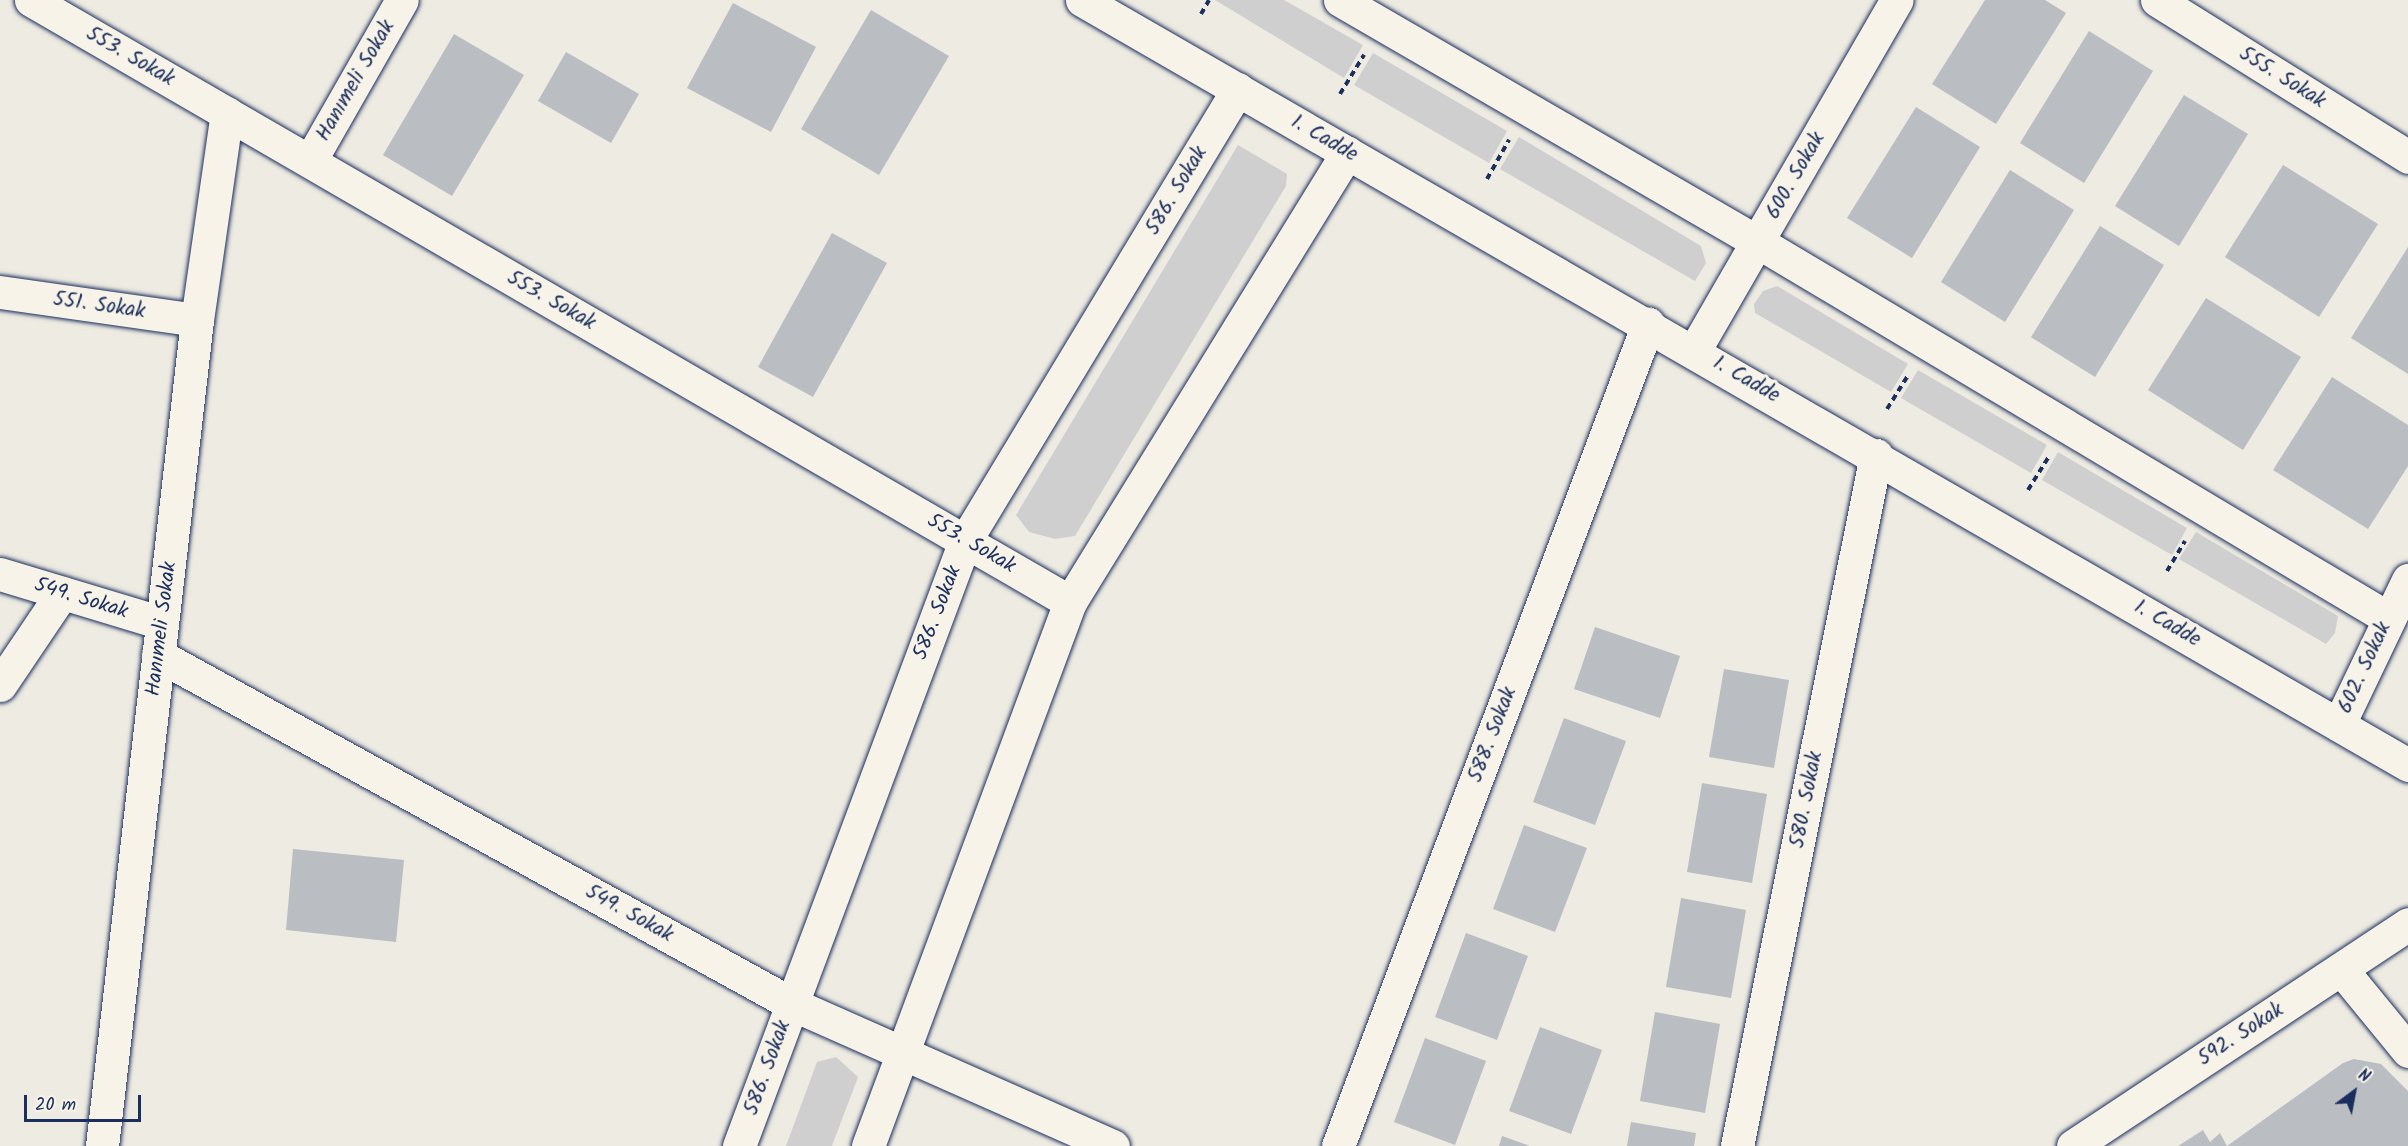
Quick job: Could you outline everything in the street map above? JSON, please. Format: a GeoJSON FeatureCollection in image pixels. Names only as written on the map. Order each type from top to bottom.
{"type":"FeatureCollection","features":[{"type":"Feature","properties":{"kind":"street","name":"553. Sokak"},"geometry":{"type":"LineString","coordinates":[[31,0],[1070,602]]}},
{"type":"Feature","properties":{"kind":"street","name":"Hanımeli Sokak"},"geometry":{"type":"LineString","coordinates":[[310,161],[402,0]]}},
{"type":"Feature","properties":{"kind":"street","name":"1. Cadde"},"geometry":{"type":"LineString","coordinates":[[1082,0],[1876,455],[2408,765]]}},
{"type":"Feature","properties":{"kind":"street"},"geometry":{"type":"LineString","coordinates":[[1340,0],[1758,242],[2388,618]]}},
{"type":"Feature","properties":{"kind":"street","name":"600. Sokak"},"geometry":{"type":"LineString","coordinates":[[1694,351],[1897,0]]}},
{"type":"Feature","properties":{"kind":"street","name":"555. Sokak"},"geometry":{"type":"LineString","coordinates":[[2157,0],[2408,157]]}},
{"type":"Feature","properties":{"kind":"street","name":"586. Sokak"},"geometry":{"type":"LineString","coordinates":[[739,1146],[965,541],[1238,89]]}},
{"type":"Feature","properties":{"kind":"street","name":"Hanımeli Sokak"},"geometry":{"type":"LineString","coordinates":[[102,1146],[197,320],[227,113]]}},
{"type":"Feature","properties":{"kind":"street"},"geometry":{"type":"LineString","coordinates":[[868,1146],[1070,602],[1347,153]]}},
{"type":"Feature","properties":{"kind":"street","name":"551. Sokak"},"geometry":{"type":"LineString","coordinates":[[0,292],[197,320]]}},
{"type":"Feature","properties":{"kind":"street","name":"588. Sokak"},"geometry":{"type":"LineString","coordinates":[[1338,1146],[1648,324]]}},
{"type":"Feature","properties":{"kind":"street","name":"580. Sokak"},"geometry":{"type":"LineString","coordinates":[[1737,1146],[1876,455]]}},
{"type":"Feature","properties":{"kind":"street","name":"549. Sokak"},"geometry":{"type":"LineString","coordinates":[[0,574],[162,623]]}},
{"type":"Feature","properties":{"kind":"street","name":"602. Sokak"},"geometry":{"type":"LineString","coordinates":[[2339,724],[2408,580]]}},
{"type":"Feature","properties":{"kind":"street"},"geometry":{"type":"LineString","coordinates":[[0,685],[62,593]]}},
{"type":"Feature","properties":{"kind":"street","name":"549. Sokak"},"geometry":{"type":"LineString","coordinates":[[158,656],[792,1004],[1113,1146]]}},
{"type":"Feature","properties":{"kind":"street","name":"592. Sokak"},"geometry":{"type":"LineString","coordinates":[[2073,1146],[2408,924]]}},
{"type":"Feature","properties":{"kind":"street"},"geometry":{"type":"LineString","coordinates":[[2341,969],[2408,1051]]}},
{"type":"Feature","properties":{"kind":"path"},"geometry":{"type":"LineString","coordinates":[[1201,14],[1209,0]]}},
{"type":"Feature","properties":{"kind":"path"},"geometry":{"type":"LineString","coordinates":[[1340,94],[1370,44]]}},
{"type":"Feature","properties":{"kind":"path"},"geometry":{"type":"LineString","coordinates":[[1486,178],[1510,138]]}},
{"type":"Feature","properties":{"kind":"path"},"geometry":{"type":"LineString","coordinates":[[1887,409],[1910,371]]}},
{"type":"Feature","properties":{"kind":"path"},"geometry":{"type":"LineString","coordinates":[[2028,490],[2050,454]]}},
{"type":"Feature","properties":{"kind":"path"},"geometry":{"type":"LineString","coordinates":[[2167,571],[2189,535]]}},
{"type":"Feature","properties":{"kind":"shaded area"},"geometry":{"type":"Polygon","coordinates":[[[1215,0],[1284,0],[1363,45],[1344,78],[1215,0]]]}},
{"type":"Feature","properties":{"kind":"shaded area"},"geometry":{"type":"Polygon","coordinates":[[[1373,53],[1507,131],[1489,163],[1354,85],[1373,53]]]}},
{"type":"Feature","properties":{"kind":"shaded area"},"geometry":{"type":"Polygon","coordinates":[[[1519,137],[1701,246],[1706,263],[1695,281],[1500,169],[1519,137]]]}},
{"type":"Feature","properties":{"kind":"shaded area"},"geometry":{"type":"Polygon","coordinates":[[[1238,145],[1287,174],[1286,186],[1075,536],[1055,539],[1029,532],[1016,515],[1238,145]]]}},
{"type":"Feature","properties":{"kind":"shaded area"},"geometry":{"type":"Polygon","coordinates":[[[1777,286],[1908,364],[1891,392],[1755,313],[1754,304],[1763,291],[1777,286]]]}},
{"type":"Feature","properties":{"kind":"shaded area"},"geometry":{"type":"Polygon","coordinates":[[[1918,370],[2047,445],[2031,473],[1901,398],[1918,370]]]}},
{"type":"Feature","properties":{"kind":"shaded area"},"geometry":{"type":"Polygon","coordinates":[[[2058,452],[2187,528],[2172,555],[2042,480],[2058,452]]]}},
{"type":"Feature","properties":{"kind":"shaded area"},"geometry":{"type":"Polygon","coordinates":[[[2196,532],[2338,616],[2335,633],[2326,644],[2179,559],[2196,532]]]}},
{"type":"Feature","properties":{"kind":"shaded area"},"geometry":{"type":"Polygon","coordinates":[[[836,1057],[858,1077],[832,1146],[786,1146],[817,1062],[836,1057]]]}},
{"type":"Feature","properties":{"kind":"building"},"geometry":{"type":"Polygon","coordinates":[[[1985,0],[2045,0],[2066,13],[1996,124],[1932,84],[1985,0]]]}},
{"type":"Feature","properties":{"kind":"building"},"geometry":{"type":"Polygon","coordinates":[[[733,3],[816,47],[771,132],[687,88],[733,3]]]}},
{"type":"Feature","properties":{"kind":"building"},"geometry":{"type":"Polygon","coordinates":[[[871,10],[949,56],[879,175],[801,129],[871,10]]]}},
{"type":"Feature","properties":{"kind":"building"},"geometry":{"type":"Polygon","coordinates":[[[2089,31],[2153,71],[2084,183],[2020,143],[2089,31]]]}},
{"type":"Feature","properties":{"kind":"building"},"geometry":{"type":"Polygon","coordinates":[[[454,34],[524,75],[452,196],[383,155],[454,34]]]}},
{"type":"Feature","properties":{"kind":"building"},"geometry":{"type":"Polygon","coordinates":[[[566,52],[639,94],[611,143],[538,101],[566,52]]]}},
{"type":"Feature","properties":{"kind":"building"},"geometry":{"type":"Polygon","coordinates":[[[2184,95],[2248,134],[2179,246],[2115,206],[2184,95]]]}},
{"type":"Feature","properties":{"kind":"building"},"geometry":{"type":"Polygon","coordinates":[[[1916,107],[1980,147],[1912,258],[1847,218],[1916,107]]]}},
{"type":"Feature","properties":{"kind":"building"},"geometry":{"type":"Polygon","coordinates":[[[2283,165],[2378,224],[2319,317],[2225,257],[2283,165]]]}},
{"type":"Feature","properties":{"kind":"building"},"geometry":{"type":"Polygon","coordinates":[[[2010,170],[2074,210],[2005,322],[1941,282],[2010,170]]]}},
{"type":"Feature","properties":{"kind":"building"},"geometry":{"type":"Polygon","coordinates":[[[2100,226],[2164,265],[2095,377],[2031,337],[2100,226]]]}},
{"type":"Feature","properties":{"kind":"building"},"geometry":{"type":"Polygon","coordinates":[[[832,233],[887,263],[813,397],[758,367],[832,233]]]}},
{"type":"Feature","properties":{"kind":"building"},"geometry":{"type":"Polygon","coordinates":[[[2408,247],[2408,374],[2351,338],[2408,247]]]}},
{"type":"Feature","properties":{"kind":"building"},"geometry":{"type":"Polygon","coordinates":[[[2206,298],[2301,357],[2243,450],[2148,390],[2206,298]]]}},
{"type":"Feature","properties":{"kind":"building"},"geometry":{"type":"Polygon","coordinates":[[[2332,377],[2408,425],[2408,466],[2368,529],[2273,470],[2332,377]]]}},
{"type":"Feature","properties":{"kind":"building"},"geometry":{"type":"Polygon","coordinates":[[[1595,627],[1680,656],[1660,718],[1574,689],[1595,627]]]}},
{"type":"Feature","properties":{"kind":"building"},"geometry":{"type":"Polygon","coordinates":[[[1724,669],[1789,680],[1774,768],[1709,757],[1724,669]]]}},
{"type":"Feature","properties":{"kind":"building"},"geometry":{"type":"Polygon","coordinates":[[[1564,718],[1626,741],[1595,825],[1533,802],[1564,718]]]}},
{"type":"Feature","properties":{"kind":"building"},"geometry":{"type":"Polygon","coordinates":[[[1702,783],[1767,794],[1752,883],[1687,872],[1702,783]]]}},
{"type":"Feature","properties":{"kind":"building"},"geometry":{"type":"Polygon","coordinates":[[[1524,825],[1587,848],[1555,932],[1493,909],[1524,825]]]}},
{"type":"Feature","properties":{"kind":"building"},"geometry":{"type":"Polygon","coordinates":[[[293,849],[404,860],[396,942],[286,930],[293,849]]]}},
{"type":"Feature","properties":{"kind":"building"},"geometry":{"type":"Polygon","coordinates":[[[1681,898],[1746,910],[1731,998],[1666,987],[1681,898]]]}},
{"type":"Feature","properties":{"kind":"building"},"geometry":{"type":"Polygon","coordinates":[[[1466,933],[1528,956],[1497,1040],[1435,1017],[1466,933]]]}},
{"type":"Feature","properties":{"kind":"building"},"geometry":{"type":"Polygon","coordinates":[[[1655,1012],[1720,1024],[1705,1113],[1640,1101],[1655,1012]]]}},
{"type":"Feature","properties":{"kind":"building"},"geometry":{"type":"Polygon","coordinates":[[[1540,1027],[1602,1050],[1571,1134],[1509,1111],[1540,1027]]]}},
{"type":"Feature","properties":{"kind":"building"},"geometry":{"type":"Polygon","coordinates":[[[1425,1038],[1486,1061],[1455,1145],[1394,1122],[1425,1038]]]}},
{"type":"Feature","properties":{"kind":"building"},"geometry":{"type":"Polygon","coordinates":[[[2354,1059],[2381,1064],[2408,1091],[2408,1146],[2227,1146],[2343,1063],[2354,1059]]]}},
{"type":"Feature","properties":{"kind":"building"},"geometry":{"type":"Polygon","coordinates":[[[1631,1122],[1696,1133],[1694,1146],[1627,1146],[1631,1122]]]}},
{"type":"Feature","properties":{"kind":"building"},"geometry":{"type":"Polygon","coordinates":[[[2203,1130],[2210,1142],[2220,1133],[2227,1146],[2178,1146],[2203,1130]]]}},
{"type":"Feature","properties":{"kind":"building"},"geometry":{"type":"Polygon","coordinates":[[[1502,1136],[1530,1146],[1499,1146],[1502,1136]]]}}]}
